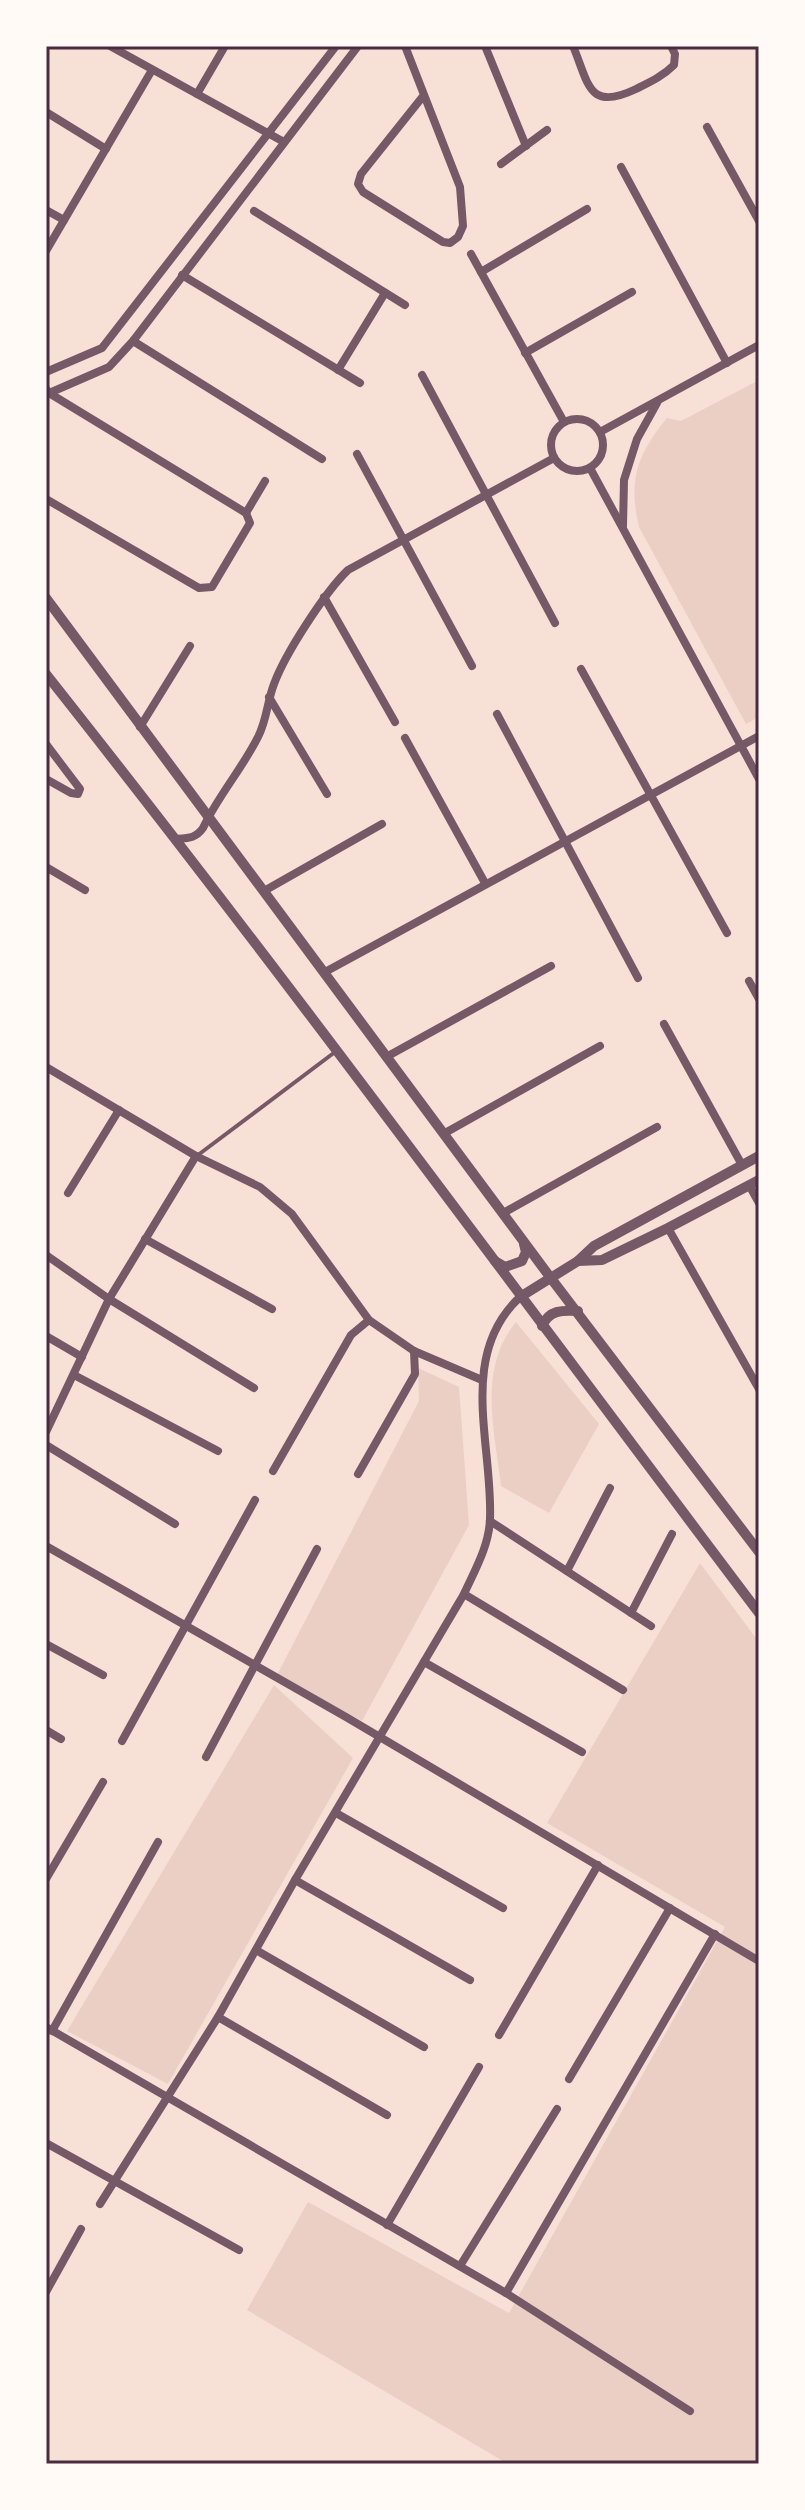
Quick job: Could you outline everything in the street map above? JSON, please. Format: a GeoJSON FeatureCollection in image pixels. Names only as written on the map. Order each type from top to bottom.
{"type":"FeatureCollection","features":[{"type":"Feature","properties":{"kind":"street"},"geometry":{"type":"LineString","coordinates":[[110,46],[127,50],[152,70],[284,142]]}},
{"type":"Feature","properties":{"kind":"street"},"geometry":{"type":"LineString","coordinates":[[197,94],[225,46]]}},
{"type":"Feature","properties":{"kind":"street"},"geometry":{"type":"LineString","coordinates":[[46,372],[102,348],[336,46]]}},
{"type":"Feature","properties":{"kind":"street"},"geometry":{"type":"LineString","coordinates":[[47,392],[109,367],[133,341],[358,46]]}},
{"type":"Feature","properties":{"kind":"street"},"geometry":{"type":"LineString","coordinates":[[405,46],[460,187],[463,226],[458,237],[450,243],[443,242],[363,192],[358,184],[361,174],[424,95]]}},
{"type":"Feature","properties":{"kind":"street"},"geometry":{"type":"LineString","coordinates":[[485,46],[526,146]]}},
{"type":"Feature","properties":{"kind":"street"},"geometry":{"type":"LineString","coordinates":[[573,46],[591,90],[602,98],[615,99],[663,76],[674,65],[675,54],[671,46]]}},
{"type":"Feature","properties":{"kind":"street"},"geometry":{"type":"LineString","coordinates":[[46,251],[152,70]]}},
{"type":"Feature","properties":{"kind":"street"},"geometry":{"type":"LineString","coordinates":[[46,112],[106,149]]}},
{"type":"Feature","properties":{"kind":"street"},"geometry":{"type":"LineString","coordinates":[[707,127],[759,221]]}},
{"type":"Feature","properties":{"kind":"street"},"geometry":{"type":"LineString","coordinates":[[501,164],[547,130]]}},
{"type":"Feature","properties":{"kind":"street"},"geometry":{"type":"LineString","coordinates":[[621,167],[727,363]]}},
{"type":"Feature","properties":{"kind":"street"},"geometry":{"type":"LineString","coordinates":[[481,272],[587,209]]}},
{"type":"Feature","properties":{"kind":"street"},"geometry":{"type":"LineString","coordinates":[[46,210],[64,220]]}},
{"type":"Feature","properties":{"kind":"street"},"geometry":{"type":"LineString","coordinates":[[254,211],[405,305]]}},
{"type":"Feature","properties":{"kind":"street"},"geometry":{"type":"LineString","coordinates":[[471,254],[564,422]]}},
{"type":"Feature","properties":{"kind":"street"},"geometry":{"type":"LineString","coordinates":[[182,275],[360,383]]}},
{"type":"Feature","properties":{"kind":"street"},"geometry":{"type":"LineString","coordinates":[[525,353],[632,292]]}},
{"type":"Feature","properties":{"kind":"street"},"geometry":{"type":"LineString","coordinates":[[338,370],[385,293]]}},
{"type":"Feature","properties":{"kind":"street"},"geometry":{"type":"LineString","coordinates":[[133,341],[322,459]]}},
{"type":"Feature","properties":{"kind":"street"},"geometry":{"type":"LineString","coordinates":[[600,432],[759,345]]}},
{"type":"Feature","properties":{"kind":"street"},"geometry":{"type":"LineString","coordinates":[[422,375],[555,623]]}},
{"type":"Feature","properties":{"kind":"street"},"geometry":{"type":"LineString","coordinates":[[46,499],[199,588],[208,588],[216,582],[250,523],[246,513],[47,392]]}},
{"type":"Feature","properties":{"kind":"street"},"geometry":{"type":"LineString","coordinates":[[623,527],[624,480],[637,439],[659,400]]}},
{"type":"Feature","properties":{"kind":"street"},"geometry":{"type":"LineString","coordinates":[[578,419],[591,423],[600,432],[603,446],[600,458],[590,468],[577,471],[564,467],[554,458],[551,444],[555,432],[564,422],[578,419]]}},
{"type":"Feature","properties":{"kind":"street"},"geometry":{"type":"LineString","coordinates":[[357,454],[472,666]]}},
{"type":"Feature","properties":{"kind":"street"},"geometry":{"type":"LineString","coordinates":[[176,839],[198,835],[256,741],[266,721],[269,697],[276,678],[333,584],[348,570],[554,458]]}},
{"type":"Feature","properties":{"kind":"street"},"geometry":{"type":"LineString","coordinates":[[590,468],[759,779]]}},
{"type":"Feature","properties":{"kind":"street"},"geometry":{"type":"LineString","coordinates":[[246,513],[265,481]]}},
{"type":"Feature","properties":{"kind":"street"},"geometry":{"type":"LineString","coordinates":[[324,597],[395,722]]}},
{"type":"Feature","properties":{"kind":"street"},"geometry":{"type":"LineString","coordinates":[[46,598],[505,1212],[550,1277],[759,1552]]}},
{"type":"Feature","properties":{"kind":"street"},"geometry":{"type":"LineString","coordinates":[[140,727],[190,646]]}},
{"type":"Feature","properties":{"kind":"street"},"geometry":{"type":"LineString","coordinates":[[581,669],[727,933]]}},
{"type":"Feature","properties":{"kind":"street"},"geometry":{"type":"LineString","coordinates":[[46,674],[50,688],[176,839],[759,1613]]}},
{"type":"Feature","properties":{"kind":"street"},"geometry":{"type":"LineString","coordinates":[[269,697],[327,794]]}},
{"type":"Feature","properties":{"kind":"street"},"geometry":{"type":"LineString","coordinates":[[497,714],[638,978]]}},
{"type":"Feature","properties":{"kind":"street"},"geometry":{"type":"LineString","coordinates":[[325,972],[759,736]]}},
{"type":"Feature","properties":{"kind":"street"},"geometry":{"type":"LineString","coordinates":[[405,738],[485,883]]}},
{"type":"Feature","properties":{"kind":"street"},"geometry":{"type":"LineString","coordinates":[[46,744],[80,789],[78,794],[71,793],[46,779]]}},
{"type":"Feature","properties":{"kind":"street"},"geometry":{"type":"LineString","coordinates":[[264,891],[382,824]]}},
{"type":"Feature","properties":{"kind":"street"},"geometry":{"type":"LineString","coordinates":[[46,867],[85,890]]}},
{"type":"Feature","properties":{"kind":"street"},"geometry":{"type":"LineString","coordinates":[[388,1056],[551,966]]}},
{"type":"Feature","properties":{"kind":"street"},"geometry":{"type":"LineString","coordinates":[[749,981],[759,999]]}},
{"type":"Feature","properties":{"kind":"street"},"geometry":{"type":"LineString","coordinates":[[664,1024],[742,1165]]}},
{"type":"Feature","properties":{"kind":"street"},"geometry":{"type":"LineString","coordinates":[[445,1133],[600,1046]]}},
{"type":"Feature","properties":{"kind":"street"},"geometry":{"type":"LineString","coordinates":[[47,1071],[196,1156],[260,1187],[292,1214],[369,1320],[414,1351],[482,1380]]}},
{"type":"Feature","properties":{"kind":"street"},"geometry":{"type":"LineString","coordinates":[[68,1193],[119,1110]]}},
{"type":"Feature","properties":{"kind":"street"},"geometry":{"type":"LineString","coordinates":[[505,1212],[657,1127]]}},
{"type":"Feature","properties":{"kind":"street"},"geometry":{"type":"LineString","coordinates":[[46,1432],[109,1299],[196,1156]]}},
{"type":"Feature","properties":{"kind":"street"},"geometry":{"type":"LineString","coordinates":[[100,2204],[218,2017],[464,1594],[485,1549],[490,1521],[482,1380],[490,1337],[506,1309],[578,1261],[594,1246],[759,1156]]}},
{"type":"Feature","properties":{"kind":"street"},"geometry":{"type":"LineString","coordinates":[[578,1261],[602,1260],[754,1182],[759,1203]]}},
{"type":"Feature","properties":{"kind":"street"},"geometry":{"type":"LineString","coordinates":[[668,1228],[759,1389]]}},
{"type":"Feature","properties":{"kind":"street"},"geometry":{"type":"LineString","coordinates":[[145,1239],[272,1309]]}},
{"type":"Feature","properties":{"kind":"street"},"geometry":{"type":"LineString","coordinates":[[493,1260],[505,1267],[522,1261],[526,1252],[524,1239]]}},
{"type":"Feature","properties":{"kind":"street"},"geometry":{"type":"LineString","coordinates":[[46,1255],[109,1299],[254,1388]]}},
{"type":"Feature","properties":{"kind":"street"},"geometry":{"type":"LineString","coordinates":[[542,1326],[553,1313],[578,1311]]}},
{"type":"Feature","properties":{"kind":"street"},"geometry":{"type":"LineString","coordinates":[[273,1471],[351,1335],[369,1320]]}},
{"type":"Feature","properties":{"kind":"street"},"geometry":{"type":"LineString","coordinates":[[46,1336],[82,1357]]}},
{"type":"Feature","properties":{"kind":"street"},"geometry":{"type":"LineString","coordinates":[[358,1474],[415,1374],[414,1351]]}},
{"type":"Feature","properties":{"kind":"street"},"geometry":{"type":"LineString","coordinates":[[74,1375],[218,1451]]}},
{"type":"Feature","properties":{"kind":"street"},"geometry":{"type":"LineString","coordinates":[[46,1445],[175,1524]]}},
{"type":"Feature","properties":{"kind":"street"},"geometry":{"type":"LineString","coordinates":[[567,1571],[610,1488]]}},
{"type":"Feature","properties":{"kind":"street"},"geometry":{"type":"LineString","coordinates":[[122,1741],[255,1500]]}},
{"type":"Feature","properties":{"kind":"street"},"geometry":{"type":"LineString","coordinates":[[490,1521],[651,1626]]}},
{"type":"Feature","properties":{"kind":"street"},"geometry":{"type":"LineString","coordinates":[[631,1613],[672,1534]]}},
{"type":"Feature","properties":{"kind":"street"},"geometry":{"type":"LineString","coordinates":[[46,1546],[254,1663],[759,1961]]}},
{"type":"Feature","properties":{"kind":"street"},"geometry":{"type":"LineString","coordinates":[[206,1757],[317,1549]]}},
{"type":"Feature","properties":{"kind":"street"},"geometry":{"type":"LineString","coordinates":[[464,1594],[623,1690]]}},
{"type":"Feature","properties":{"kind":"street"},"geometry":{"type":"LineString","coordinates":[[46,1644],[103,1675]]}},
{"type":"Feature","properties":{"kind":"street"},"geometry":{"type":"LineString","coordinates":[[424,1662],[582,1752]]}},
{"type":"Feature","properties":{"kind":"street"},"geometry":{"type":"LineString","coordinates":[[46,1730],[61,1739]]}},
{"type":"Feature","properties":{"kind":"street"},"geometry":{"type":"LineString","coordinates":[[46,1879],[103,1782]]}},
{"type":"Feature","properties":{"kind":"street"},"geometry":{"type":"LineString","coordinates":[[336,1813],[503,1908]]}},
{"type":"Feature","properties":{"kind":"street"},"geometry":{"type":"LineString","coordinates":[[158,1842],[49,2029],[506,2293],[690,2411]]}},
{"type":"Feature","properties":{"kind":"street"},"geometry":{"type":"LineString","coordinates":[[499,2035],[598,1865]]}},
{"type":"Feature","properties":{"kind":"street"},"geometry":{"type":"LineString","coordinates":[[295,1880],[470,1980]]}},
{"type":"Feature","properties":{"kind":"street"},"geometry":{"type":"LineString","coordinates":[[569,2079],[670,1908]]}},
{"type":"Feature","properties":{"kind":"street"},"geometry":{"type":"LineString","coordinates":[[506,2293],[715,1934]]}},
{"type":"Feature","properties":{"kind":"street"},"geometry":{"type":"LineString","coordinates":[[256,1950],[424,2047]]}},
{"type":"Feature","properties":{"kind":"street"},"geometry":{"type":"LineString","coordinates":[[218,2017],[387,2115]]}},
{"type":"Feature","properties":{"kind":"street"},"geometry":{"type":"LineString","coordinates":[[387,2225],[479,2067]]}},
{"type":"Feature","properties":{"kind":"street"},"geometry":{"type":"LineString","coordinates":[[460,2266],[557,2109]]}},
{"type":"Feature","properties":{"kind":"street"},"geometry":{"type":"LineString","coordinates":[[46,2143],[239,2250]]}},
{"type":"Feature","properties":{"kind":"street"},"geometry":{"type":"LineString","coordinates":[[46,2292],[81,2229]]}},
{"type":"Feature","properties":{"kind":"lane"},"geometry":{"type":"LineString","coordinates":[[196,1156],[337,1050]]}},
{"type":"Feature","properties":{"kind":"shaded area"},"geometry":{"type":"Polygon","coordinates":[[[759,380],[759,717],[746,724],[639,527],[635,482],[648,444],[667,418],[681,421],[759,380]]]}},
{"type":"Feature","properties":{"kind":"shaded area"},"geometry":{"type":"Polygon","coordinates":[[[516,1322],[599,1424],[549,1513],[501,1486],[493,1423],[493,1380],[496,1360],[516,1322]]]}},
{"type":"Feature","properties":{"kind":"shaded area"},"geometry":{"type":"Polygon","coordinates":[[[418,1368],[459,1387],[469,1525],[362,1721],[277,1675],[419,1401],[418,1368]]]}},
{"type":"Feature","properties":{"kind":"shaded area"},"geometry":{"type":"Polygon","coordinates":[[[700,1563],[759,1642],[759,2464],[508,2464],[247,2310],[308,2202],[509,2313],[725,1927],[547,1823],[700,1563]]]}},
{"type":"Feature","properties":{"kind":"shaded area"},"geometry":{"type":"Polygon","coordinates":[[[274,1685],[353,1758],[168,2084],[67,2031],[274,1685]]]}}]}
